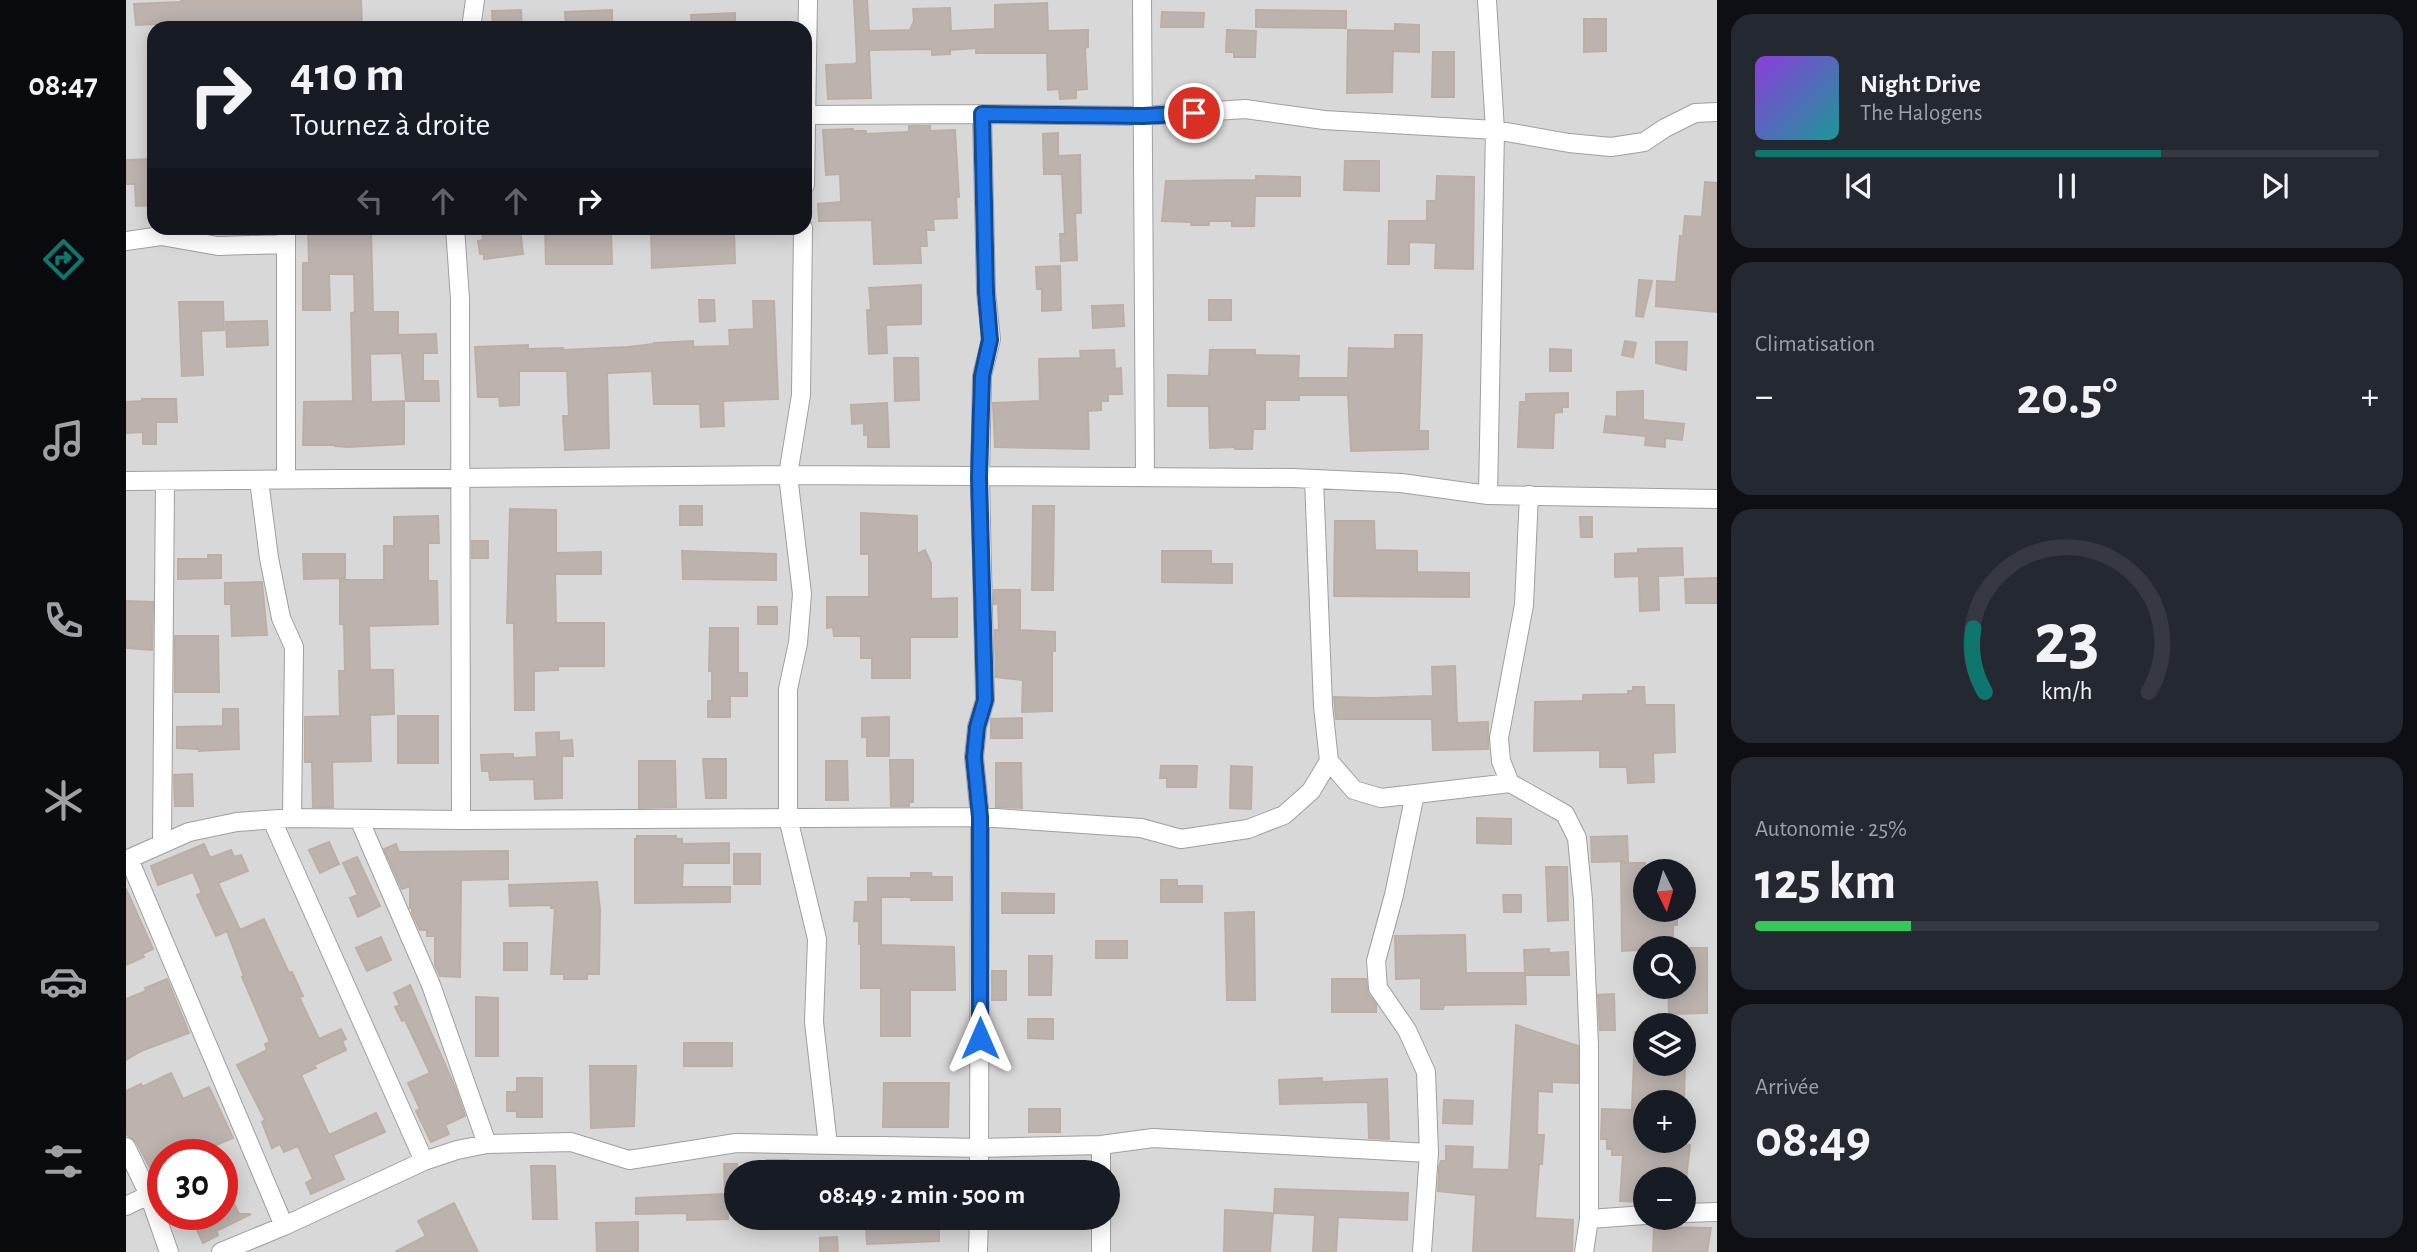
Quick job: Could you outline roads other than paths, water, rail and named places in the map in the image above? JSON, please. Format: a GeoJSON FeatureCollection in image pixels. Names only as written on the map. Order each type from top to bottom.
{"type":"FeatureCollection","features":[{"type":"Feature","properties":{"kind":"street"},"geometry":{"type":"LineString","coordinates":[[472,21],[475,0]]}},
{"type":"Feature","properties":{"kind":"street"},"geometry":{"type":"LineString","coordinates":[[807,0],[807,21]]}},
{"type":"Feature","properties":{"kind":"street"},"geometry":{"type":"LineString","coordinates":[[1142,0],[1145,477]]}},
{"type":"Feature","properties":{"kind":"street"},"geometry":{"type":"LineString","coordinates":[[1487,0],[1495,130],[1488,495]]}},
{"type":"Feature","properties":{"kind":"street"},"geometry":{"type":"LineString","coordinates":[[812,116],[1143,116],[1245,109],[1324,120],[1495,130],[1569,143],[1611,147],[1644,142],[1695,113],[1717,112]]}},
{"type":"Feature","properties":{"kind":"street"},"geometry":{"type":"LineString","coordinates":[[980,1160],[980,817],[974,757],[977,727],[985,700],[979,477],[982,376],[990,340],[986,292],[982,114]]}},
{"type":"Feature","properties":{"kind":"street"},"geometry":{"type":"LineString","coordinates":[[455,235],[460,299],[461,820]]}},
{"type":"Feature","properties":{"kind":"street"},"geometry":{"type":"LineString","coordinates":[[803,235],[801,395],[788,475],[802,594],[798,643],[788,689],[788,818],[817,939],[814,1022],[828,1145]]}},
{"type":"Feature","properties":{"kind":"street"},"geometry":{"type":"LineString","coordinates":[[126,241],[161,236],[218,246],[286,236],[286,479]]}},
{"type":"Feature","properties":{"kind":"street"},"geometry":{"type":"LineString","coordinates":[[126,481],[788,475],[1145,477],[1401,483],[1488,495],[1717,499]]}},
{"type":"Feature","properties":{"kind":"street"},"geometry":{"type":"LineString","coordinates":[[1314,479],[1323,706],[1329,761],[1354,790],[1381,798],[1510,783],[1565,814],[1577,838],[1583,900],[1589,1046],[1589,1219],[1584,1252]]}},
{"type":"Feature","properties":{"kind":"street"},"geometry":{"type":"LineString","coordinates":[[259,480],[269,558],[281,618],[294,647],[292,818]]}},
{"type":"Feature","properties":{"kind":"street"},"geometry":{"type":"LineString","coordinates":[[162,844],[165,481]]}},
{"type":"Feature","properties":{"kind":"street"},"geometry":{"type":"LineString","coordinates":[[1510,783],[1501,761],[1499,738],[1524,606],[1529,495]]}},
{"type":"Feature","properties":{"kind":"street"},"geometry":{"type":"LineString","coordinates":[[284,1226],[127,859],[189,832],[237,822],[292,818],[461,820],[980,817],[1141,828],[1181,839],[1248,830],[1284,815],[1311,791],[1329,761]]}},
{"type":"Feature","properties":{"kind":"street"},"geometry":{"type":"LineString","coordinates":[[1415,794],[1394,895],[1376,961],[1378,988],[1407,1030],[1426,1072],[1429,1153],[1422,1252]]}},
{"type":"Feature","properties":{"kind":"street"},"geometry":{"type":"LineString","coordinates":[[359,819],[431,985],[487,1143]]}},
{"type":"Feature","properties":{"kind":"street"},"geometry":{"type":"LineString","coordinates":[[272,820],[425,1161]]}},
{"type":"Feature","properties":{"kind":"street"},"geometry":{"type":"LineString","coordinates":[[221,1252],[425,1161],[487,1143],[571,1142],[629,1160],[736,1143],[980,1148],[1101,1145],[1153,1138],[1429,1153]]}},
{"type":"Feature","properties":{"kind":"street"},"geometry":{"type":"LineString","coordinates":[[1101,1145],[1101,1160]]}},
{"type":"Feature","properties":{"kind":"street"},"geometry":{"type":"LineString","coordinates":[[126,1147],[147,1191]]}},
{"type":"Feature","properties":{"kind":"street"},"geometry":{"type":"LineString","coordinates":[[126,1206],[147,1196]]}},
{"type":"Feature","properties":{"kind":"street"},"geometry":{"type":"LineString","coordinates":[[1696,1213],[1717,1212]]}},
{"type":"Feature","properties":{"kind":"street"},"geometry":{"type":"LineString","coordinates":[[1589,1219],[1633,1216]]}},
{"type":"Feature","properties":{"kind":"street"},"geometry":{"type":"LineString","coordinates":[[161,1230],[169,1252]]}},
{"type":"Feature","properties":{"kind":"street"},"geometry":{"type":"LineString","coordinates":[[978,1251],[979,1230]]}},
{"type":"Feature","properties":{"kind":"street"},"geometry":{"type":"LineString","coordinates":[[1101,1230],[1101,1252]]}}]}
